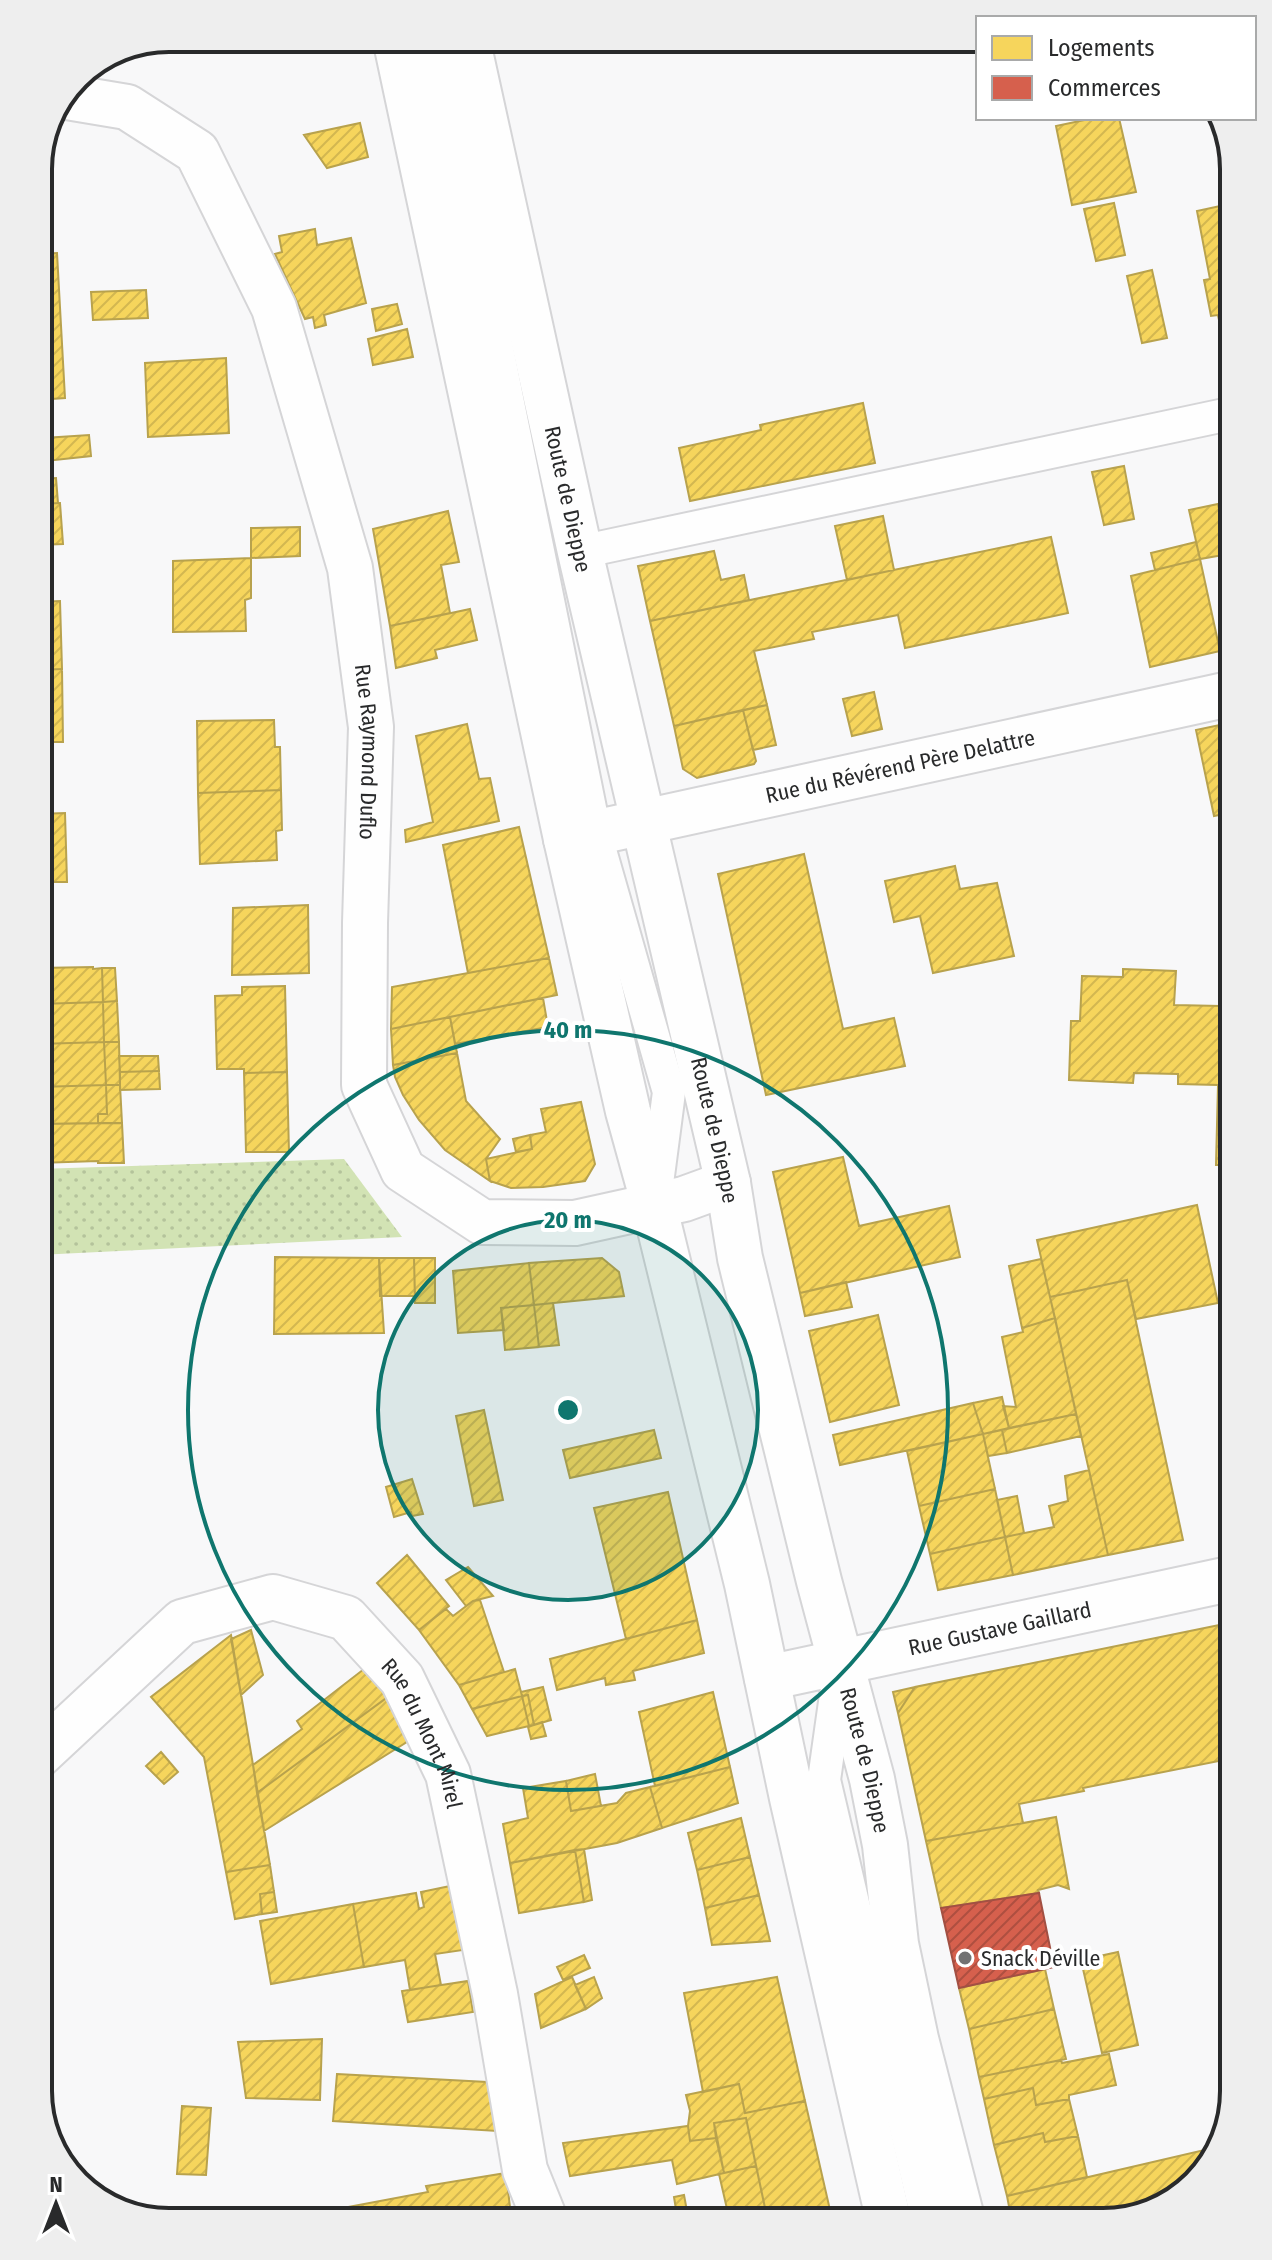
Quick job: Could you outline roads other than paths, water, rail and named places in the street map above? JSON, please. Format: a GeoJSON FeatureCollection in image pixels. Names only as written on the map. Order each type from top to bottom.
{"type":"FeatureCollection","features":[{"type":"Feature","properties":{"kind":"main road"},"geometry":{"type":"LineString","coordinates":[[398,52],[580,836],[628,1111],[747,1584],[792,1798],[886,2208]]}},
{"type":"Feature","properties":{"kind":"main road","name":"Route de Dieppe"},"geometry":{"type":"LineString","coordinates":[[470,52],[580,552],[728,1183],[740,1258],[872,1779],[885,1845],[896,1944],[916,2039],[959,2208]]}},
{"type":"Feature","properties":{"kind":"main road","name":"Rue Raymond Duflo"},"geometry":{"type":"LineString","coordinates":[[76,99],[127,107],[197,152],[274,308],[350,568],[371,727],[364,1085],[403,1170],[482,1222],[575,1223],[684,1199],[728,1183]]}},
{"type":"Feature","properties":{"kind":"main road","name":"Rue du Révérend Père Delattre"},"geometry":{"type":"LineString","coordinates":[[580,836],[1220,696]]}},
{"type":"Feature","properties":{"kind":"main road","name":"Rue Gustave Gaillard"},"geometry":{"type":"LineString","coordinates":[[767,1678],[1220,1581]]}},
{"type":"Feature","properties":{"kind":"main road","name":"Rue du Mont Mirel"},"geometry":{"type":"LineString","coordinates":[[52,1743],[182,1622],[273,1597],[346,1618],[402,1679],[448,1774],[495,1994],[525,2170],[540,2208]]}},
{"type":"Feature","properties":{"kind":"lane"},"geometry":{"type":"LineString","coordinates":[[432,52],[473,230],[580,836]]}},
{"type":"Feature","properties":{"kind":"lane"},"geometry":{"type":"LineString","coordinates":[[580,552],[1220,416]]}},
{"type":"Feature","properties":{"kind":"lane"},"geometry":{"type":"LineString","coordinates":[[841,1662],[824,1780],[925,2208]]}},
{"type":"Feature","properties":{"kind":"place","name":"Snack Déville"},"geometry":{"type":"Point","coordinates":[965,1958]}}]}
